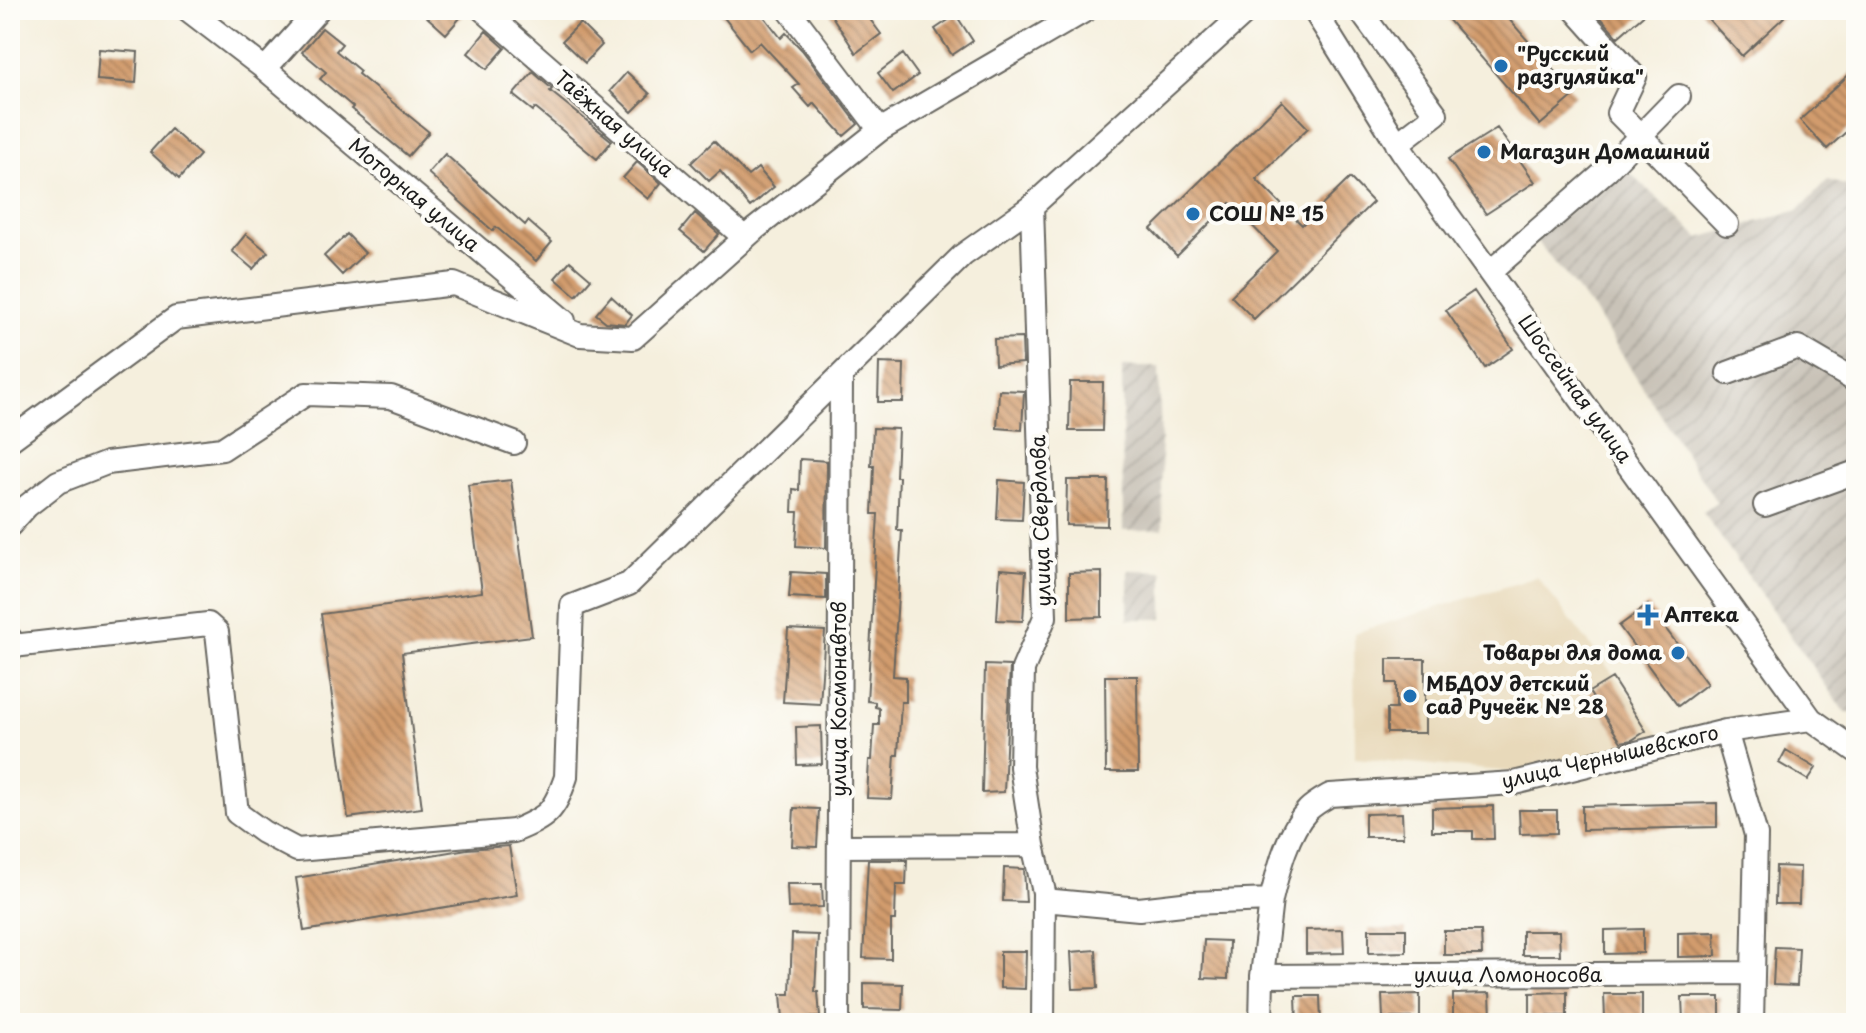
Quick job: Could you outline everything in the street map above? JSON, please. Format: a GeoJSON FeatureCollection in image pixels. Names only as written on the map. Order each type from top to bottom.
{"type":"FeatureCollection","features":[{"type":"Feature","properties":{"kind":"street","name":"Моторная улица"},"geometry":{"type":"LineString","coordinates":[[188,10],[273,62],[580,335]]}},
{"type":"Feature","properties":{"kind":"street"},"geometry":{"type":"LineString","coordinates":[[273,62],[318,10]]}},
{"type":"Feature","properties":{"kind":"street","name":"Таёжная улица"},"geometry":{"type":"LineString","coordinates":[[483,10],[745,238]]}},
{"type":"Feature","properties":{"kind":"street"},"geometry":{"type":"LineString","coordinates":[[789,10],[880,130]]}},
{"type":"Feature","properties":{"kind":"street"},"geometry":{"type":"LineString","coordinates":[[10,440],[176,318],[454,284],[580,335],[633,338],[745,238],[880,130],[1048,19],[1086,10]]}},
{"type":"Feature","properties":{"kind":"street"},"geometry":{"type":"LineString","coordinates":[[10,638],[13,646],[208,624],[217,632],[237,813],[263,832],[297,850],[514,831],[540,821],[557,803],[566,777],[572,606],[629,584],[963,255],[1032,206],[1248,10]]}},
{"type":"Feature","properties":{"kind":"street","name":"Шоссейная улица"},"geometry":{"type":"LineString","coordinates":[[1314,10],[1397,144],[1811,719],[1856,751]]}},
{"type":"Feature","properties":{"kind":"street"},"geometry":{"type":"LineString","coordinates":[[1372,10],[1364,16],[1436,114],[1397,144]]}},
{"type":"Feature","properties":{"kind":"street"},"geometry":{"type":"LineString","coordinates":[[1575,10],[1635,77],[1618,113],[1727,224]]}},
{"type":"Feature","properties":{"kind":"street"},"geometry":{"type":"LineString","coordinates":[[1490,272],[1642,137],[1679,96]]}},
{"type":"Feature","properties":{"kind":"street","name":"улица Свердлова"},"geometry":{"type":"LineString","coordinates":[[1032,206],[1045,617],[1023,669],[1021,767],[1044,900],[1043,1023]]}},
{"type":"Feature","properties":{"kind":"street"},"geometry":{"type":"LineString","coordinates":[[1728,373],[1798,347],[1856,381]]}},
{"type":"Feature","properties":{"kind":"street","name":"улица Космонавтов"},"geometry":{"type":"LineString","coordinates":[[838,1023],[841,376]]}},
{"type":"Feature","properties":{"kind":"street"},"geometry":{"type":"LineString","coordinates":[[10,525],[27,506],[58,482],[107,463],[222,449],[306,394],[391,397],[514,443]]}},
{"type":"Feature","properties":{"kind":"street"},"geometry":{"type":"LineString","coordinates":[[1765,505],[1856,472]]}},
{"type":"Feature","properties":{"kind":"street","name":"улица Чернышевского"},"geometry":{"type":"LineString","coordinates":[[1261,1023],[1262,976],[1277,875],[1295,829],[1309,809],[1330,795],[1514,783],[1726,731],[1811,719]]}},
{"type":"Feature","properties":{"kind":"street"},"geometry":{"type":"LineString","coordinates":[[1726,731],[1756,835],[1752,1023]]}},
{"type":"Feature","properties":{"kind":"street"},"geometry":{"type":"LineString","coordinates":[[839,846],[1033,845]]}},
{"type":"Feature","properties":{"kind":"street"},"geometry":{"type":"LineString","coordinates":[[1044,900],[1139,909],[1191,903],[1271,900]]}},
{"type":"Feature","properties":{"kind":"street","name":"улица Ломоносова"},"geometry":{"type":"LineString","coordinates":[[1262,976],[1753,973]]}},
{"type":"Feature","properties":{"kind":"shaded area"},"geometry":{"type":"Polygon","coordinates":[[[1624,167],[1699,238],[1799,210],[1828,180],[1856,189],[1856,713],[1845,713],[1703,512],[1717,503],[1592,308],[1536,240],[1624,167]]]}},
{"type":"Feature","properties":{"kind":"shaded area"},"geometry":{"type":"Polygon","coordinates":[[[1122,367],[1159,367],[1163,529],[1123,531],[1122,367]]]}},
{"type":"Feature","properties":{"kind":"shaded area"},"geometry":{"type":"Polygon","coordinates":[[[1128,570],[1163,571],[1163,619],[1128,619],[1128,570]]]}},
{"type":"Feature","properties":{"kind":"shaded area"},"geometry":{"type":"Polygon","coordinates":[[[1537,577],[1663,738],[1523,773],[1355,758],[1354,633],[1537,577]]]}},
{"type":"Feature","properties":{"kind":"building"},"geometry":{"type":"Polygon","coordinates":[[[433,10],[467,10],[446,34],[427,17],[433,10]]]}},
{"type":"Feature","properties":{"kind":"building"},"geometry":{"type":"Polygon","coordinates":[[[718,10],[759,10],[781,38],[786,33],[802,50],[858,124],[844,136],[814,103],[810,107],[793,88],[799,84],[760,42],[750,50],[718,10]]]}},
{"type":"Feature","properties":{"kind":"building"},"geometry":{"type":"Polygon","coordinates":[[[828,10],[863,10],[881,34],[856,53],[828,10]]]}},
{"type":"Feature","properties":{"kind":"building"},"geometry":{"type":"Polygon","coordinates":[[[1440,10],[1501,10],[1575,95],[1540,125],[1440,10]]]}},
{"type":"Feature","properties":{"kind":"building"},"geometry":{"type":"Polygon","coordinates":[[[1594,10],[1649,10],[1618,37],[1594,10]]]}},
{"type":"Feature","properties":{"kind":"building"},"geometry":{"type":"Polygon","coordinates":[[[1700,10],[1778,10],[1784,17],[1742,56],[1700,10]]]}},
{"type":"Feature","properties":{"kind":"building"},"geometry":{"type":"Polygon","coordinates":[[[956,15],[973,41],[952,55],[935,29],[956,15]]]}},
{"type":"Feature","properties":{"kind":"building"},"geometry":{"type":"Polygon","coordinates":[[[580,23],[602,45],[585,63],[562,41],[580,23]]]}},
{"type":"Feature","properties":{"kind":"building"},"geometry":{"type":"Polygon","coordinates":[[[322,28],[342,44],[336,51],[360,71],[358,74],[429,132],[408,156],[320,79],[326,72],[302,52],[322,28]]]}},
{"type":"Feature","properties":{"kind":"building"},"geometry":{"type":"Polygon","coordinates":[[[486,31],[505,48],[487,69],[468,53],[486,31]]]}},
{"type":"Feature","properties":{"kind":"building"},"geometry":{"type":"Polygon","coordinates":[[[99,49],[138,52],[136,83],[97,80],[99,49]]]}},
{"type":"Feature","properties":{"kind":"building"},"geometry":{"type":"Polygon","coordinates":[[[903,54],[918,75],[893,93],[878,73],[903,54]]]}},
{"type":"Feature","properties":{"kind":"building"},"geometry":{"type":"Polygon","coordinates":[[[1856,68],[1856,123],[1827,149],[1800,120],[1856,68]]]}},
{"type":"Feature","properties":{"kind":"building"},"geometry":{"type":"Polygon","coordinates":[[[533,72],[552,89],[550,91],[612,141],[597,159],[535,108],[533,111],[513,95],[533,72]]]}},
{"type":"Feature","properties":{"kind":"building"},"geometry":{"type":"Polygon","coordinates":[[[627,72],[650,94],[632,112],[610,91],[627,72]]]}},
{"type":"Feature","properties":{"kind":"building","name":"СОШ № 15"},"geometry":{"type":"Polygon","coordinates":[[[1282,101],[1308,128],[1256,179],[1302,225],[1350,178],[1373,202],[1254,319],[1231,296],[1277,251],[1230,203],[1177,256],[1151,229],[1282,101]]]}},
{"type":"Feature","properties":{"kind":"building"},"geometry":{"type":"Polygon","coordinates":[[[1497,128],[1535,182],[1486,214],[1448,159],[1497,128]]]}},
{"type":"Feature","properties":{"kind":"building"},"geometry":{"type":"Polygon","coordinates":[[[171,129],[200,155],[179,179],[150,152],[171,129]]]}},
{"type":"Feature","properties":{"kind":"building"},"geometry":{"type":"Polygon","coordinates":[[[714,141],[748,176],[758,168],[774,187],[750,207],[720,171],[709,181],[691,163],[714,141]]]}},
{"type":"Feature","properties":{"kind":"building"},"geometry":{"type":"Polygon","coordinates":[[[445,154],[525,225],[528,221],[552,242],[536,261],[496,227],[493,231],[428,173],[445,154]]]}},
{"type":"Feature","properties":{"kind":"building"},"geometry":{"type":"Polygon","coordinates":[[[637,162],[661,183],[648,199],[623,178],[637,162]]]}},
{"type":"Feature","properties":{"kind":"building"},"geometry":{"type":"Polygon","coordinates":[[[695,213],[719,234],[704,251],[680,231],[695,213]]]}},
{"type":"Feature","properties":{"kind":"building"},"geometry":{"type":"Polygon","coordinates":[[[246,234],[268,252],[253,269],[232,251],[246,234]]]}},
{"type":"Feature","properties":{"kind":"building"},"geometry":{"type":"Polygon","coordinates":[[[347,234],[365,253],[342,275],[324,256],[347,234]]]}},
{"type":"Feature","properties":{"kind":"building"},"geometry":{"type":"Polygon","coordinates":[[[570,261],[591,279],[576,296],[555,278],[570,261]]]}},
{"type":"Feature","properties":{"kind":"building"},"geometry":{"type":"Polygon","coordinates":[[[1474,291],[1513,349],[1485,368],[1446,310],[1474,291]]]}},
{"type":"Feature","properties":{"kind":"building"},"geometry":{"type":"Polygon","coordinates":[[[611,296],[632,315],[625,324],[606,322],[596,314],[611,296]]]}},
{"type":"Feature","properties":{"kind":"building"},"geometry":{"type":"Polygon","coordinates":[[[1022,338],[1023,363],[995,365],[994,339],[1022,338]]]}},
{"type":"Feature","properties":{"kind":"building"},"geometry":{"type":"Polygon","coordinates":[[[879,363],[904,364],[903,402],[878,402],[879,363]]]}},
{"type":"Feature","properties":{"kind":"building"},"geometry":{"type":"Polygon","coordinates":[[[1070,382],[1103,382],[1102,431],[1069,431],[1070,382]]]}},
{"type":"Feature","properties":{"kind":"building"},"geometry":{"type":"Polygon","coordinates":[[[999,390],[1024,391],[1022,430],[997,428],[999,390]]]}},
{"type":"Feature","properties":{"kind":"building"},"geometry":{"type":"Polygon","coordinates":[[[873,428],[898,429],[897,530],[902,530],[893,676],[906,677],[906,702],[901,702],[892,799],[867,798],[874,725],[879,725],[879,708],[875,707],[875,702],[867,701],[878,514],[872,514],[873,428]]]}},
{"type":"Feature","properties":{"kind":"building"},"geometry":{"type":"Polygon","coordinates":[[[800,459],[827,461],[826,548],[796,546],[798,512],[792,512],[793,489],[799,490],[800,459]]]}},
{"type":"Feature","properties":{"kind":"building"},"geometry":{"type":"Polygon","coordinates":[[[511,480],[532,636],[402,653],[422,808],[348,818],[321,614],[482,592],[468,485],[511,480]]]}},
{"type":"Feature","properties":{"kind":"building"},"geometry":{"type":"Polygon","coordinates":[[[999,480],[1024,482],[1022,520],[997,519],[999,480]]]}},
{"type":"Feature","properties":{"kind":"building"},"geometry":{"type":"Polygon","coordinates":[[[1067,480],[1108,480],[1107,526],[1066,525],[1067,480]]]}},
{"type":"Feature","properties":{"kind":"building"},"geometry":{"type":"Polygon","coordinates":[[[1000,569],[1026,571],[1023,621],[997,620],[1000,569]]]}},
{"type":"Feature","properties":{"kind":"building"},"geometry":{"type":"Polygon","coordinates":[[[791,572],[826,574],[826,599],[789,597],[791,572]]]}},
{"type":"Feature","properties":{"kind":"building"},"geometry":{"type":"Polygon","coordinates":[[[1102,572],[1102,617],[1069,618],[1069,573],[1102,572]]]}},
{"type":"Feature","properties":{"kind":"building"},"geometry":{"type":"Polygon","coordinates":[[[1648,605],[1707,684],[1678,706],[1619,626],[1648,605]]]}},
{"type":"Feature","properties":{"kind":"building"},"geometry":{"type":"Polygon","coordinates":[[[788,629],[825,631],[820,704],[783,702],[788,629]]]}},
{"type":"Feature","properties":{"kind":"building","name":"МБДОУ детский сад Ручеёк № 28"},"geometry":{"type":"Polygon","coordinates":[[[1387,659],[1425,659],[1425,733],[1387,733],[1387,709],[1396,709],[1396,683],[1387,683],[1387,659]]]}},
{"type":"Feature","properties":{"kind":"building"},"geometry":{"type":"Polygon","coordinates":[[[985,665],[1010,666],[1004,792],[982,793],[985,665]]]}},
{"type":"Feature","properties":{"kind":"building"},"geometry":{"type":"Polygon","coordinates":[[[1105,676],[1137,676],[1138,772],[1106,772],[1105,676]]]}},
{"type":"Feature","properties":{"kind":"building"},"geometry":{"type":"Polygon","coordinates":[[[1612,678],[1646,731],[1632,740],[1621,742],[1589,692],[1612,678]]]}},
{"type":"Feature","properties":{"kind":"building"},"geometry":{"type":"Polygon","coordinates":[[[821,726],[822,764],[797,765],[796,727],[821,726]]]}},
{"type":"Feature","properties":{"kind":"building"},"geometry":{"type":"Polygon","coordinates":[[[1786,750],[1816,768],[1808,780],[1779,763],[1786,750]]]}},
{"type":"Feature","properties":{"kind":"building"},"geometry":{"type":"Polygon","coordinates":[[[1717,803],[1717,827],[1582,830],[1582,806],[1717,803]]]}},
{"type":"Feature","properties":{"kind":"building"},"geometry":{"type":"Polygon","coordinates":[[[1493,806],[1494,839],[1473,839],[1473,831],[1432,831],[1432,808],[1493,806]]]}},
{"type":"Feature","properties":{"kind":"building"},"geometry":{"type":"Polygon","coordinates":[[[794,808],[819,809],[817,847],[792,846],[794,808]]]}},
{"type":"Feature","properties":{"kind":"building"},"geometry":{"type":"Polygon","coordinates":[[[1519,810],[1557,810],[1557,833],[1520,834],[1519,810]]]}},
{"type":"Feature","properties":{"kind":"building"},"geometry":{"type":"Polygon","coordinates":[[[1402,813],[1403,837],[1365,837],[1365,814],[1402,813]]]}},
{"type":"Feature","properties":{"kind":"building"},"geometry":{"type":"Polygon","coordinates":[[[509,846],[517,895],[304,931],[296,878],[467,849],[509,846]]]}},
{"type":"Feature","properties":{"kind":"building"},"geometry":{"type":"Polygon","coordinates":[[[868,860],[907,860],[906,885],[896,885],[895,920],[891,920],[891,959],[863,958],[868,860]]]}},
{"type":"Feature","properties":{"kind":"building"},"geometry":{"type":"Polygon","coordinates":[[[1776,866],[1800,867],[1799,904],[1775,904],[1776,866]]]}},
{"type":"Feature","properties":{"kind":"building"},"geometry":{"type":"Polygon","coordinates":[[[1004,868],[1024,869],[1026,902],[1003,901],[1004,868]]]}},
{"type":"Feature","properties":{"kind":"building"},"geometry":{"type":"Polygon","coordinates":[[[787,884],[822,884],[823,907],[788,908],[787,884]]]}},
{"type":"Feature","properties":{"kind":"building"},"geometry":{"type":"Polygon","coordinates":[[[1343,929],[1344,953],[1306,954],[1306,930],[1343,929]]]}},
{"type":"Feature","properties":{"kind":"building"},"geometry":{"type":"Polygon","coordinates":[[[1369,929],[1406,929],[1406,952],[1369,953],[1369,929]]]}},
{"type":"Feature","properties":{"kind":"building"},"geometry":{"type":"Polygon","coordinates":[[[1643,929],[1643,953],[1605,954],[1605,930],[1643,929]]]}},
{"type":"Feature","properties":{"kind":"building"},"geometry":{"type":"Polygon","coordinates":[[[1444,931],[1481,931],[1482,955],[1444,955],[1444,931]]]}},
{"type":"Feature","properties":{"kind":"building"},"geometry":{"type":"Polygon","coordinates":[[[1522,931],[1559,931],[1560,955],[1522,955],[1522,931]]]}},
{"type":"Feature","properties":{"kind":"building"},"geometry":{"type":"Polygon","coordinates":[[[1715,932],[1716,956],[1678,957],[1678,933],[1715,932]]]}},
{"type":"Feature","properties":{"kind":"building"},"geometry":{"type":"Polygon","coordinates":[[[792,934],[818,935],[815,992],[818,992],[820,1017],[783,1019],[781,994],[790,994],[792,934]]]}},
{"type":"Feature","properties":{"kind":"building"},"geometry":{"type":"Polygon","coordinates":[[[1204,940],[1229,941],[1228,979],[1202,978],[1204,940]]]}},
{"type":"Feature","properties":{"kind":"building"},"geometry":{"type":"Polygon","coordinates":[[[1775,947],[1799,948],[1797,986],[1773,985],[1775,947]]]}},
{"type":"Feature","properties":{"kind":"building"},"geometry":{"type":"Polygon","coordinates":[[[1096,950],[1098,988],[1073,989],[1071,952],[1096,950]]]}},
{"type":"Feature","properties":{"kind":"building"},"geometry":{"type":"Polygon","coordinates":[[[1000,951],[1026,951],[1025,989],[1000,988],[1000,951]]]}},
{"type":"Feature","properties":{"kind":"building"},"geometry":{"type":"Polygon","coordinates":[[[864,983],[903,984],[902,1010],[864,1009],[864,983]]]}},
{"type":"Feature","properties":{"kind":"building"},"geometry":{"type":"Polygon","coordinates":[[[1567,992],[1567,1016],[1530,1017],[1530,993],[1567,992]]]}},
{"type":"Feature","properties":{"kind":"building"},"geometry":{"type":"Polygon","coordinates":[[[1490,993],[1491,1017],[1453,1018],[1453,994],[1490,993]]]}},
{"type":"Feature","properties":{"kind":"building"},"geometry":{"type":"Polygon","coordinates":[[[1420,994],[1420,1018],[1383,1018],[1382,995],[1420,994]]]}},
{"type":"Feature","properties":{"kind":"building"},"geometry":{"type":"Polygon","coordinates":[[[1604,994],[1642,994],[1642,1018],[1605,1018],[1604,994]]]}},
{"type":"Feature","properties":{"kind":"building"},"geometry":{"type":"Polygon","coordinates":[[[1296,996],[1320,996],[1321,1023],[1297,1023],[1296,996]]]}},
{"type":"Feature","properties":{"kind":"building"},"geometry":{"type":"Polygon","coordinates":[[[1682,997],[1720,997],[1720,1020],[1683,1021],[1682,997]]]}},
{"type":"Feature","properties":{"kind":"place","name":"\"Русский разгуляйка\""},"geometry":{"type":"Point","coordinates":[1501,66]}},
{"type":"Feature","properties":{"kind":"place","name":"Магазин Домашний"},"geometry":{"type":"Point","coordinates":[1484,152]}},
{"type":"Feature","properties":{"kind":"place","name":"СОШ № 15"},"geometry":{"type":"Point","coordinates":[1193,214]}},
{"type":"Feature","properties":{"kind":"place","name":"Аптека"},"geometry":{"type":"Point","coordinates":[1648,615]}},
{"type":"Feature","properties":{"kind":"place","name":"Товары для дома"},"geometry":{"type":"Point","coordinates":[1678,653]}},
{"type":"Feature","properties":{"kind":"place","name":"МБДОУ детский сад Ручеёк № 28"},"geometry":{"type":"Point","coordinates":[1410,696]}}]}
